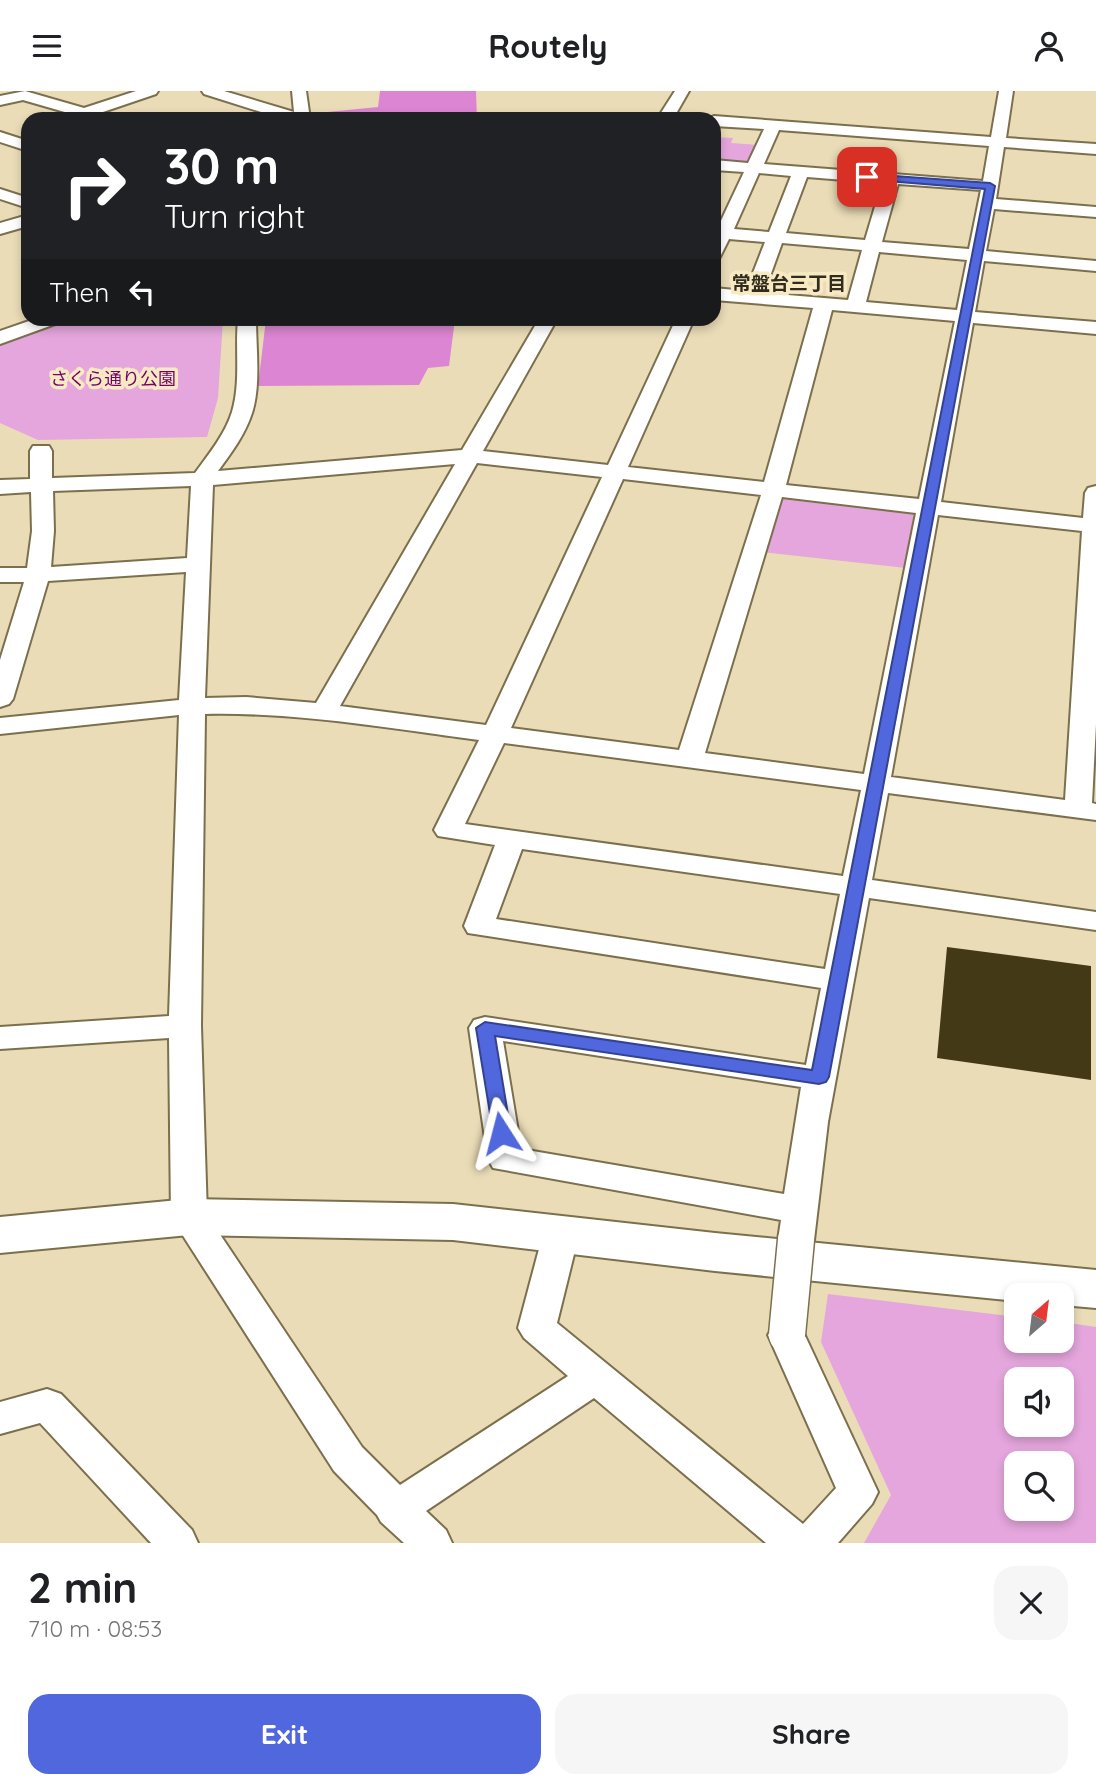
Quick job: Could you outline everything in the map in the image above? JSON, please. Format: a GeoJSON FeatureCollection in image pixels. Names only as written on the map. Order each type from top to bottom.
{"type":"FeatureCollection","features":[{"type":"Feature","properties":{"kind":"street"},"geometry":{"type":"LineString","coordinates":[[88,112],[151,91]]}},
{"type":"Feature","properties":{"kind":"street"},"geometry":{"type":"LineString","coordinates":[[209,91],[278,112]]}},
{"type":"Feature","properties":{"kind":"street"},"geometry":{"type":"LineString","coordinates":[[299,91],[300,112]]}},
{"type":"Feature","properties":{"kind":"street"},"geometry":{"type":"LineString","coordinates":[[669,112],[682,91]]}},
{"type":"Feature","properties":{"kind":"street"},"geometry":{"type":"LineString","coordinates":[[812,1543],[858,1492],[787,1335],[798,1225],[819,1077],[989,195],[1006,91]]}},
{"type":"Feature","properties":{"kind":"street"},"geometry":{"type":"LineString","coordinates":[[0,101],[23,95],[82,112]]}},
{"type":"Feature","properties":{"kind":"street"},"geometry":{"type":"LineString","coordinates":[[721,121],[774,125],[855,142],[996,142],[1096,149]]}},
{"type":"Feature","properties":{"kind":"street"},"geometry":{"type":"LineString","coordinates":[[721,228],[774,125]]}},
{"type":"Feature","properties":{"kind":"street"},"geometry":{"type":"LineString","coordinates":[[0,137],[21,144]]}},
{"type":"Feature","properties":{"kind":"street"},"geometry":{"type":"LineString","coordinates":[[843,175],[855,142]]}},
{"type":"Feature","properties":{"kind":"street"},"geometry":{"type":"LineString","coordinates":[[721,166],[891,179],[1096,212]]}},
{"type":"Feature","properties":{"kind":"street"},"geometry":{"type":"LineString","coordinates":[[753,297],[801,172]]}},
{"type":"Feature","properties":{"kind":"street"},"geometry":{"type":"LineString","coordinates":[[855,307],[891,179]]}},
{"type":"Feature","properties":{"kind":"street"},"geometry":{"type":"LineString","coordinates":[[0,194],[21,201]]}},
{"type":"Feature","properties":{"kind":"street"},"geometry":{"type":"LineString","coordinates":[[0,229],[21,222]]}},
{"type":"Feature","properties":{"kind":"street"},"geometry":{"type":"LineString","coordinates":[[721,233],[1096,266]]}},
{"type":"Feature","properties":{"kind":"street"},"geometry":{"type":"LineString","coordinates":[[721,295],[1096,328]]}},
{"type":"Feature","properties":{"kind":"street"},"geometry":{"type":"LineString","coordinates":[[690,758],[773,491],[824,304]]}},
{"type":"Feature","properties":{"kind":"street"},"geometry":{"type":"LineString","coordinates":[[0,338],[32,326]]}},
{"type":"Feature","properties":{"kind":"street"},"geometry":{"type":"LineString","coordinates":[[247,326],[246,390],[242,412],[232,435],[202,479],[192,706],[185,1026],[188,1217],[348,1459],[395,1510],[431,1543]]}},
{"type":"Feature","properties":{"kind":"street"},"geometry":{"type":"LineString","coordinates":[[324,712],[544,326]]}},
{"type":"Feature","properties":{"kind":"street"},"geometry":{"type":"LineString","coordinates":[[682,326],[495,735],[448,829],[855,889],[1096,921]]}},
{"type":"Feature","properties":{"kind":"street"},"geometry":{"type":"LineString","coordinates":[[0,699],[37,575],[43,532],[41,451]]}},
{"type":"Feature","properties":{"kind":"street"},"geometry":{"type":"LineString","coordinates":[[0,487],[202,479],[472,456],[1095,526]]}},
{"type":"Feature","properties":{"kind":"street"},"geometry":{"type":"LineString","coordinates":[[0,726],[192,706],[246,705],[324,712],[690,758],[1087,811],[1096,493]]}},
{"type":"Feature","properties":{"kind":"street"},"geometry":{"type":"LineString","coordinates":[[0,575],[198,564]]}},
{"type":"Feature","properties":{"kind":"street"},"geometry":{"type":"LineString","coordinates":[[511,839],[479,926],[838,981]]}},
{"type":"Feature","properties":{"kind":"street"},"geometry":{"type":"LineString","coordinates":[[0,1038],[185,1026]]}},
{"type":"Feature","properties":{"kind":"street"},"geometry":{"type":"LineString","coordinates":[[798,1225],[505,1159],[485,1028],[819,1077]]}},
{"type":"Feature","properties":{"kind":"street"},"geometry":{"type":"LineString","coordinates":[[0,1235],[188,1217],[453,1222],[1096,1289]]}},
{"type":"Feature","properties":{"kind":"street"},"geometry":{"type":"LineString","coordinates":[[561,1234],[537,1328],[796,1543]]}},
{"type":"Feature","properties":{"kind":"street"},"geometry":{"type":"LineString","coordinates":[[395,1510],[596,1377]]}},
{"type":"Feature","properties":{"kind":"street"},"geometry":{"type":"LineString","coordinates":[[0,1418],[47,1405],[177,1543]]}},
{"type":"Feature","properties":{"kind":"green space"},"geometry":{"type":"Polygon","coordinates":[[[721,137],[733,138],[731,143],[759,145],[750,166],[721,164],[721,137]]]}},
{"type":"Feature","properties":{"kind":"green space","name":"さくら通り公園"},"geometry":{"type":"Polygon","coordinates":[[[52,326],[223,326],[218,398],[207,437],[38,440],[0,423],[0,346],[52,326]]]}},
{"type":"Feature","properties":{"kind":"green space"},"geometry":{"type":"Polygon","coordinates":[[[780,494],[914,511],[906,568],[761,552],[780,494]]]}},
{"type":"Feature","properties":{"kind":"green space"},"geometry":{"type":"Polygon","coordinates":[[[828,1294],[1004,1315],[1004,1353],[1074,1353],[1074,1324],[1096,1327],[1096,1543],[864,1543],[891,1495],[821,1342],[828,1294]]]}},
{"type":"Feature","properties":{"kind":"shaded area"},"geometry":{"type":"Polygon","coordinates":[[[380,91],[476,91],[477,112],[327,112],[378,107],[380,91]]]}},
{"type":"Feature","properties":{"kind":"shaded area"},"geometry":{"type":"Polygon","coordinates":[[[265,326],[454,326],[449,366],[428,368],[419,385],[258,386],[265,326]]]}},
{"type":"Feature","properties":{"kind":"building"},"geometry":{"type":"Polygon","coordinates":[[[947,947],[1091,966],[1091,1080],[937,1058],[947,947]]]}},
{"type":"Feature","properties":{"kind":"district","name":"常盤台三丁目"},"geometry":{"type":"Point","coordinates":[789,283]}},
{"type":"Feature","properties":{"kind":"route"},"geometry":{"type":"LineString","coordinates":[[501,1133],[485,1028],[819,1077],[990,186],[867,177]]}}]}
